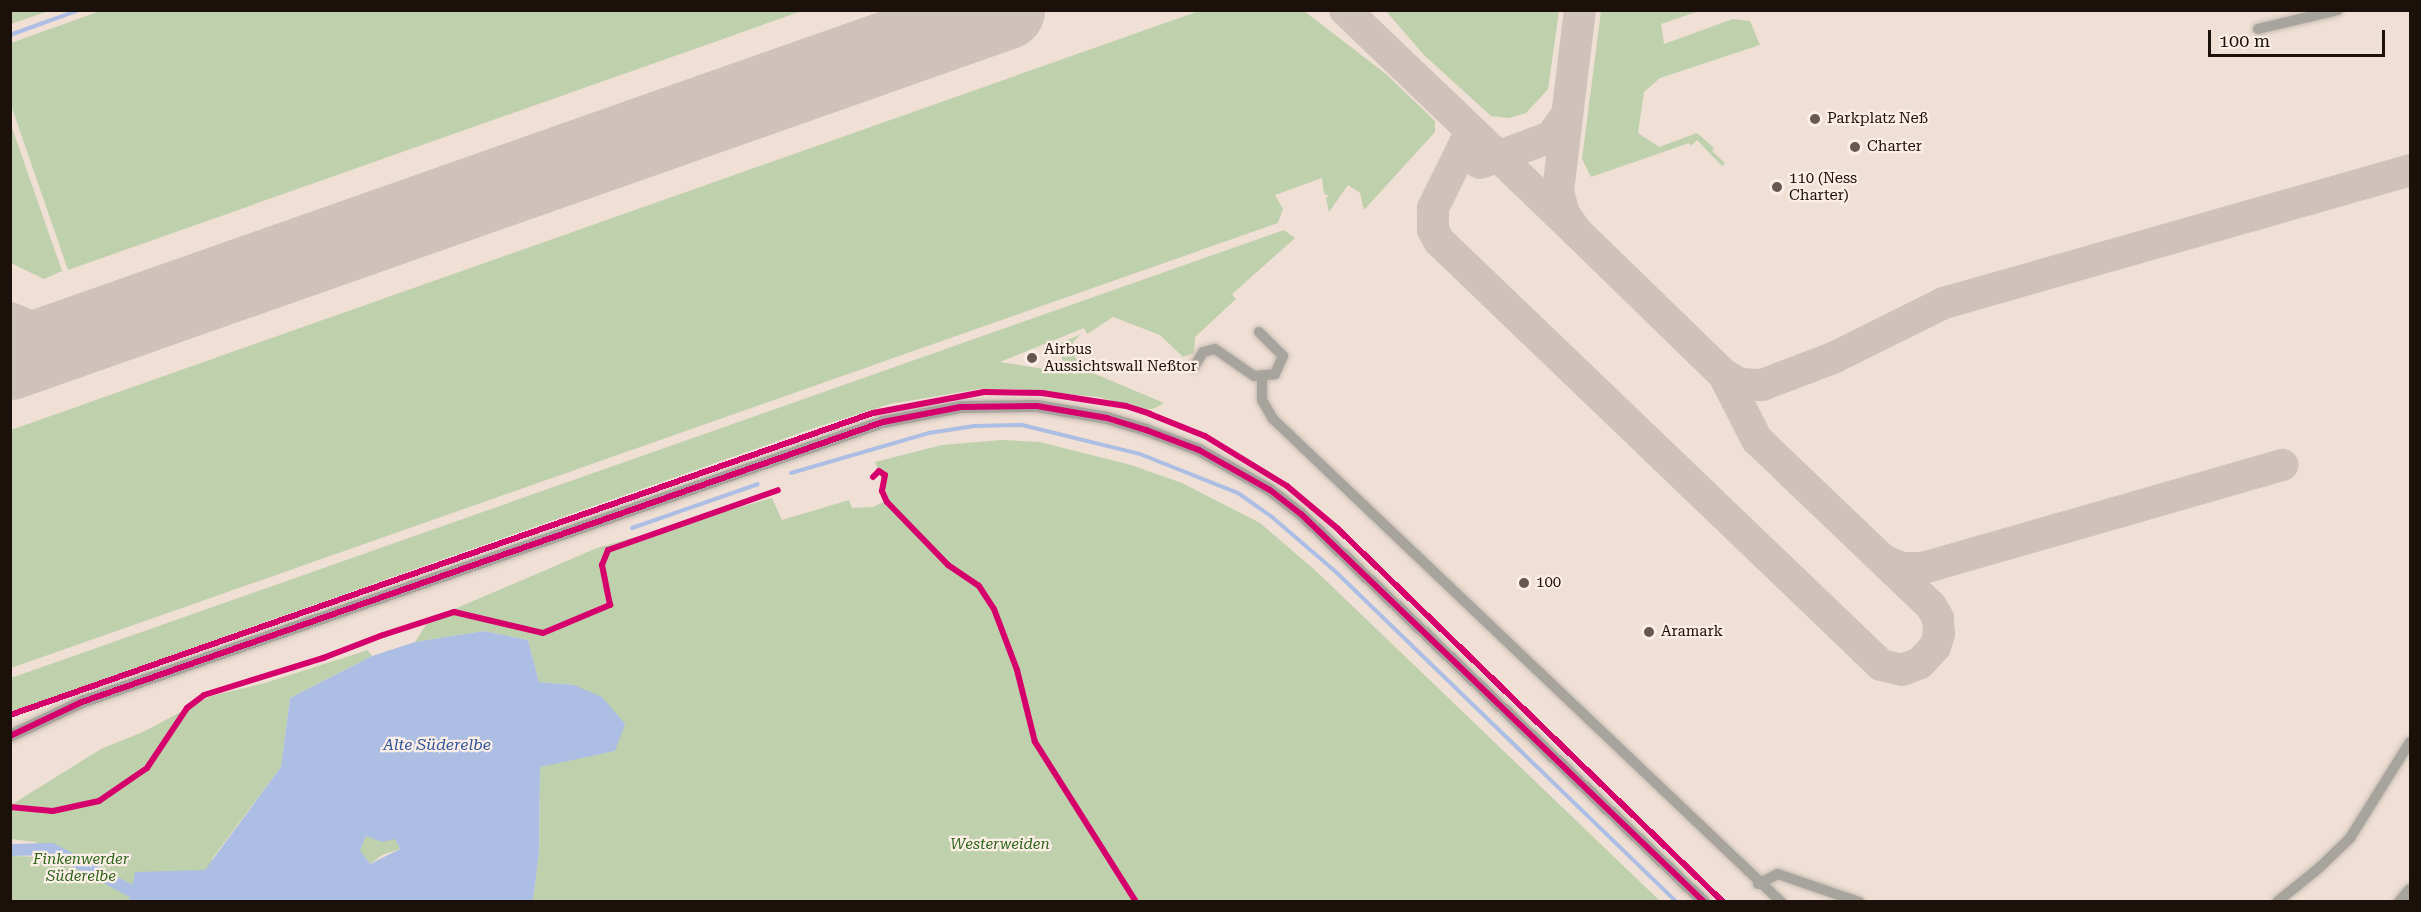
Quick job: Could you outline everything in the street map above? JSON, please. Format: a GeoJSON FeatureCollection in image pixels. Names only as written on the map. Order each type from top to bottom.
{"type":"FeatureCollection","features":[{"type":"Feature","properties":{"kind":"street"},"geometry":{"type":"LineString","coordinates":[[2258,29],[2338,10]]}},
{"type":"Feature","properties":{"kind":"street"},"geometry":{"type":"LineString","coordinates":[[1194,366],[1203,352],[1215,349],[1249,374],[1263,377],[1275,374],[1283,361],[1259,332]]}},
{"type":"Feature","properties":{"kind":"street"},"geometry":{"type":"LineString","coordinates":[[1263,377],[1262,400],[1273,419],[1758,884],[1780,902]]}},
{"type":"Feature","properties":{"kind":"street"},"geometry":{"type":"LineString","coordinates":[[10,736],[82,702],[883,422],[961,407],[1037,406],[1107,418],[1146,430],[1199,450],[1270,490],[1301,514],[1704,902]]}},
{"type":"Feature","properties":{"kind":"street"},"geometry":{"type":"LineString","coordinates":[[2277,902],[2320,867],[2349,838],[2410,742]]}},
{"type":"Feature","properties":{"kind":"street"},"geometry":{"type":"LineString","coordinates":[[1758,884],[1778,874],[1859,902]]}},
{"type":"Feature","properties":{"kind":"street"},"geometry":{"type":"LineString","coordinates":[[2400,902],[2410,890]]}},
{"type":"Feature","properties":{"kind":"green space"},"geometry":{"type":"Polygon","coordinates":[[[11,10],[49,10],[49,11],[11,24],[11,10]]]}},
{"type":"Feature","properties":{"kind":"green space"},"geometry":{"type":"Polygon","coordinates":[[[103,10],[802,11],[68,270],[11,105],[11,43],[103,10]]]}},
{"type":"Feature","properties":{"kind":"green space"},"geometry":{"type":"Polygon","coordinates":[[[1202,10],[1304,11],[1386,74],[1435,121],[1435,132],[1364,210],[1360,193],[1348,185],[1329,212],[1326,198],[1329,196],[1324,194],[1322,178],[1275,195],[1283,209],[1278,223],[11,668],[11,430],[1202,10]]]}},
{"type":"Feature","properties":{"kind":"green space"},"geometry":{"type":"Polygon","coordinates":[[[1386,11],[1559,11],[1548,89],[1526,113],[1509,118],[1491,116],[1424,55],[1386,11]]]}},
{"type":"Feature","properties":{"kind":"green space"},"geometry":{"type":"Polygon","coordinates":[[[1601,11],[1699,11],[1661,24],[1664,44],[1733,19],[1750,21],[1760,45],[1660,78],[1644,92],[1638,133],[1659,147],[1697,133],[1714,148],[1712,151],[1725,163],[1722,166],[1697,140],[1691,146],[1689,143],[1591,177],[1582,159],[1601,11]]]}},
{"type":"Feature","properties":{"kind":"green space"},"geometry":{"type":"Polygon","coordinates":[[[10,122],[62,271],[44,279],[11,263],[10,122]]]}},
{"type":"Feature","properties":{"kind":"green space"},"geometry":{"type":"Polygon","coordinates":[[[1284,230],[1295,238],[1232,294],[1236,299],[1195,337],[1194,353],[1183,357],[1160,335],[1113,317],[1087,334],[1084,328],[1000,362],[1063,372],[1061,343],[1081,334],[1073,342],[1073,353],[1081,368],[1164,403],[1155,408],[1146,410],[1098,397],[1015,389],[979,389],[890,404],[814,428],[11,712],[11,678],[1284,230]]]}},
{"type":"Feature","properties":{"kind":"green space","name":"Westerweiden"},"geometry":{"type":"Polygon","coordinates":[[[1002,440],[1040,442],[1131,465],[1182,483],[1260,523],[1316,571],[1660,901],[533,901],[539,852],[540,766],[615,751],[574,685],[539,682],[528,640],[484,631],[415,642],[429,620],[597,548],[772,498],[782,520],[849,500],[852,508],[873,507],[889,499],[875,462],[942,445],[1002,440]]]}},
{"type":"Feature","properties":{"kind":"green space","name":"Finkenwerder Süderelbe"},"geometry":{"type":"Polygon","coordinates":[[[368,650],[372,656],[290,698],[281,767],[212,859],[325,901],[11,901],[11,856],[41,857],[36,842],[11,839],[11,805],[101,749],[143,732],[211,696],[265,683],[368,650]]]}},
{"type":"Feature","properties":{"kind":"green space"},"geometry":{"type":"Polygon","coordinates":[[[366,836],[395,839],[400,849],[382,855],[370,864],[359,850],[366,836]]]}},
{"type":"Feature","properties":{"kind":"water","name":"Alte Süderelbe"},"geometry":{"type":"Polygon","coordinates":[[[484,631],[528,640],[539,682],[574,685],[602,697],[625,724],[615,751],[540,767],[539,852],[533,901],[129,901],[135,872],[205,870],[281,767],[290,698],[372,656],[415,642],[484,631]],[[366,836],[360,850],[370,864],[400,849],[395,839],[382,842],[366,836]]]}},
{"type":"Feature","properties":{"kind":"waterway"},"geometry":{"type":"LineString","coordinates":[[10,35],[79,10]]}},
{"type":"Feature","properties":{"kind":"waterway"},"geometry":{"type":"LineString","coordinates":[[791,473],[929,433],[974,426],[1022,425],[1140,454],[1238,493],[1272,517],[1337,573],[1677,902]]}},
{"type":"Feature","properties":{"kind":"waterway"},"geometry":{"type":"LineString","coordinates":[[632,528],[758,484]]}},
{"type":"Feature","properties":{"kind":"waterway"},"geometry":{"type":"LineString","coordinates":[[10,850],[52,849],[152,902]]}},
{"type":"Feature","properties":{"kind":"taxiway"},"geometry":{"type":"LineString","coordinates":[[1345,10],[1576,231],[1564,214],[1558,191],[1580,10]]}},
{"type":"Feature","properties":{"kind":"taxiway"},"geometry":{"type":"LineString","coordinates":[[1480,163],[1551,137],[1567,114]]}},
{"type":"Feature","properties":{"kind":"taxiway"},"geometry":{"type":"LineString","coordinates":[[1471,131],[1433,208],[1433,230],[1439,241],[1881,665],[1902,670],[1920,663],[1935,647],[1939,634],[1938,618],[1931,606],[1757,440],[1724,375],[1576,231]]}},
{"type":"Feature","properties":{"kind":"taxiway"},"geometry":{"type":"LineString","coordinates":[[1724,375],[1740,384],[1762,385],[1833,358],[1944,303],[2410,170]]}},
{"type":"Feature","properties":{"kind":"taxiway"},"geometry":{"type":"LineString","coordinates":[[10,318],[45,333],[87,333]]}},
{"type":"Feature","properties":{"kind":"taxiway"},"geometry":{"type":"LineString","coordinates":[[10,362],[32,352]]}},
{"type":"Feature","properties":{"kind":"taxiway"},"geometry":{"type":"LineString","coordinates":[[1883,560],[1902,568],[1923,568],[2283,465]]}},
{"type":"Feature","properties":{"kind":"runway"},"geometry":{"type":"LineString","coordinates":[[10,360],[1005,10]]}},
{"type":"Feature","properties":{"kind":"cycle path"},"geometry":{"type":"LineString","coordinates":[[10,715],[873,413],[984,392],[1042,393],[1126,406],[1150,414],[1205,436],[1287,486],[1338,529],[1723,902]]}},
{"type":"Feature","properties":{"kind":"cycle path"},"geometry":{"type":"LineString","coordinates":[[10,736],[82,702],[883,422],[961,407],[1037,406],[1107,418],[1146,430],[1199,450],[1270,490],[1301,514],[1704,902]]}},
{"type":"Feature","properties":{"kind":"cycle path"},"geometry":{"type":"LineString","coordinates":[[873,477],[879,471],[885,475],[882,491],[887,502],[948,565],[979,586],[994,609],[1017,670],[1035,742],[1136,902]]}},
{"type":"Feature","properties":{"kind":"cycle path"},"geometry":{"type":"LineString","coordinates":[[10,807],[53,811],[99,801],[147,768],[187,708],[204,695],[323,658],[383,635],[454,612],[543,633],[610,605],[602,565],[608,550],[778,490]]}},
{"type":"Feature","properties":{"kind":"place","name":"Parkplatz Neß"},"geometry":{"type":"Point","coordinates":[1815,119]}},
{"type":"Feature","properties":{"kind":"place","name":"Charter"},"geometry":{"type":"Point","coordinates":[1855,147]}},
{"type":"Feature","properties":{"kind":"place","name":"110 (Ness Charter)"},"geometry":{"type":"Point","coordinates":[1777,187]}},
{"type":"Feature","properties":{"kind":"place","name":"Airbus Aussichtswall Neßtor"},"geometry":{"type":"Point","coordinates":[1032,358]}},
{"type":"Feature","properties":{"kind":"place","name":"100"},"geometry":{"type":"Point","coordinates":[1524,583]}},
{"type":"Feature","properties":{"kind":"place","name":"Aramark"},"geometry":{"type":"Point","coordinates":[1649,632]}}]}
